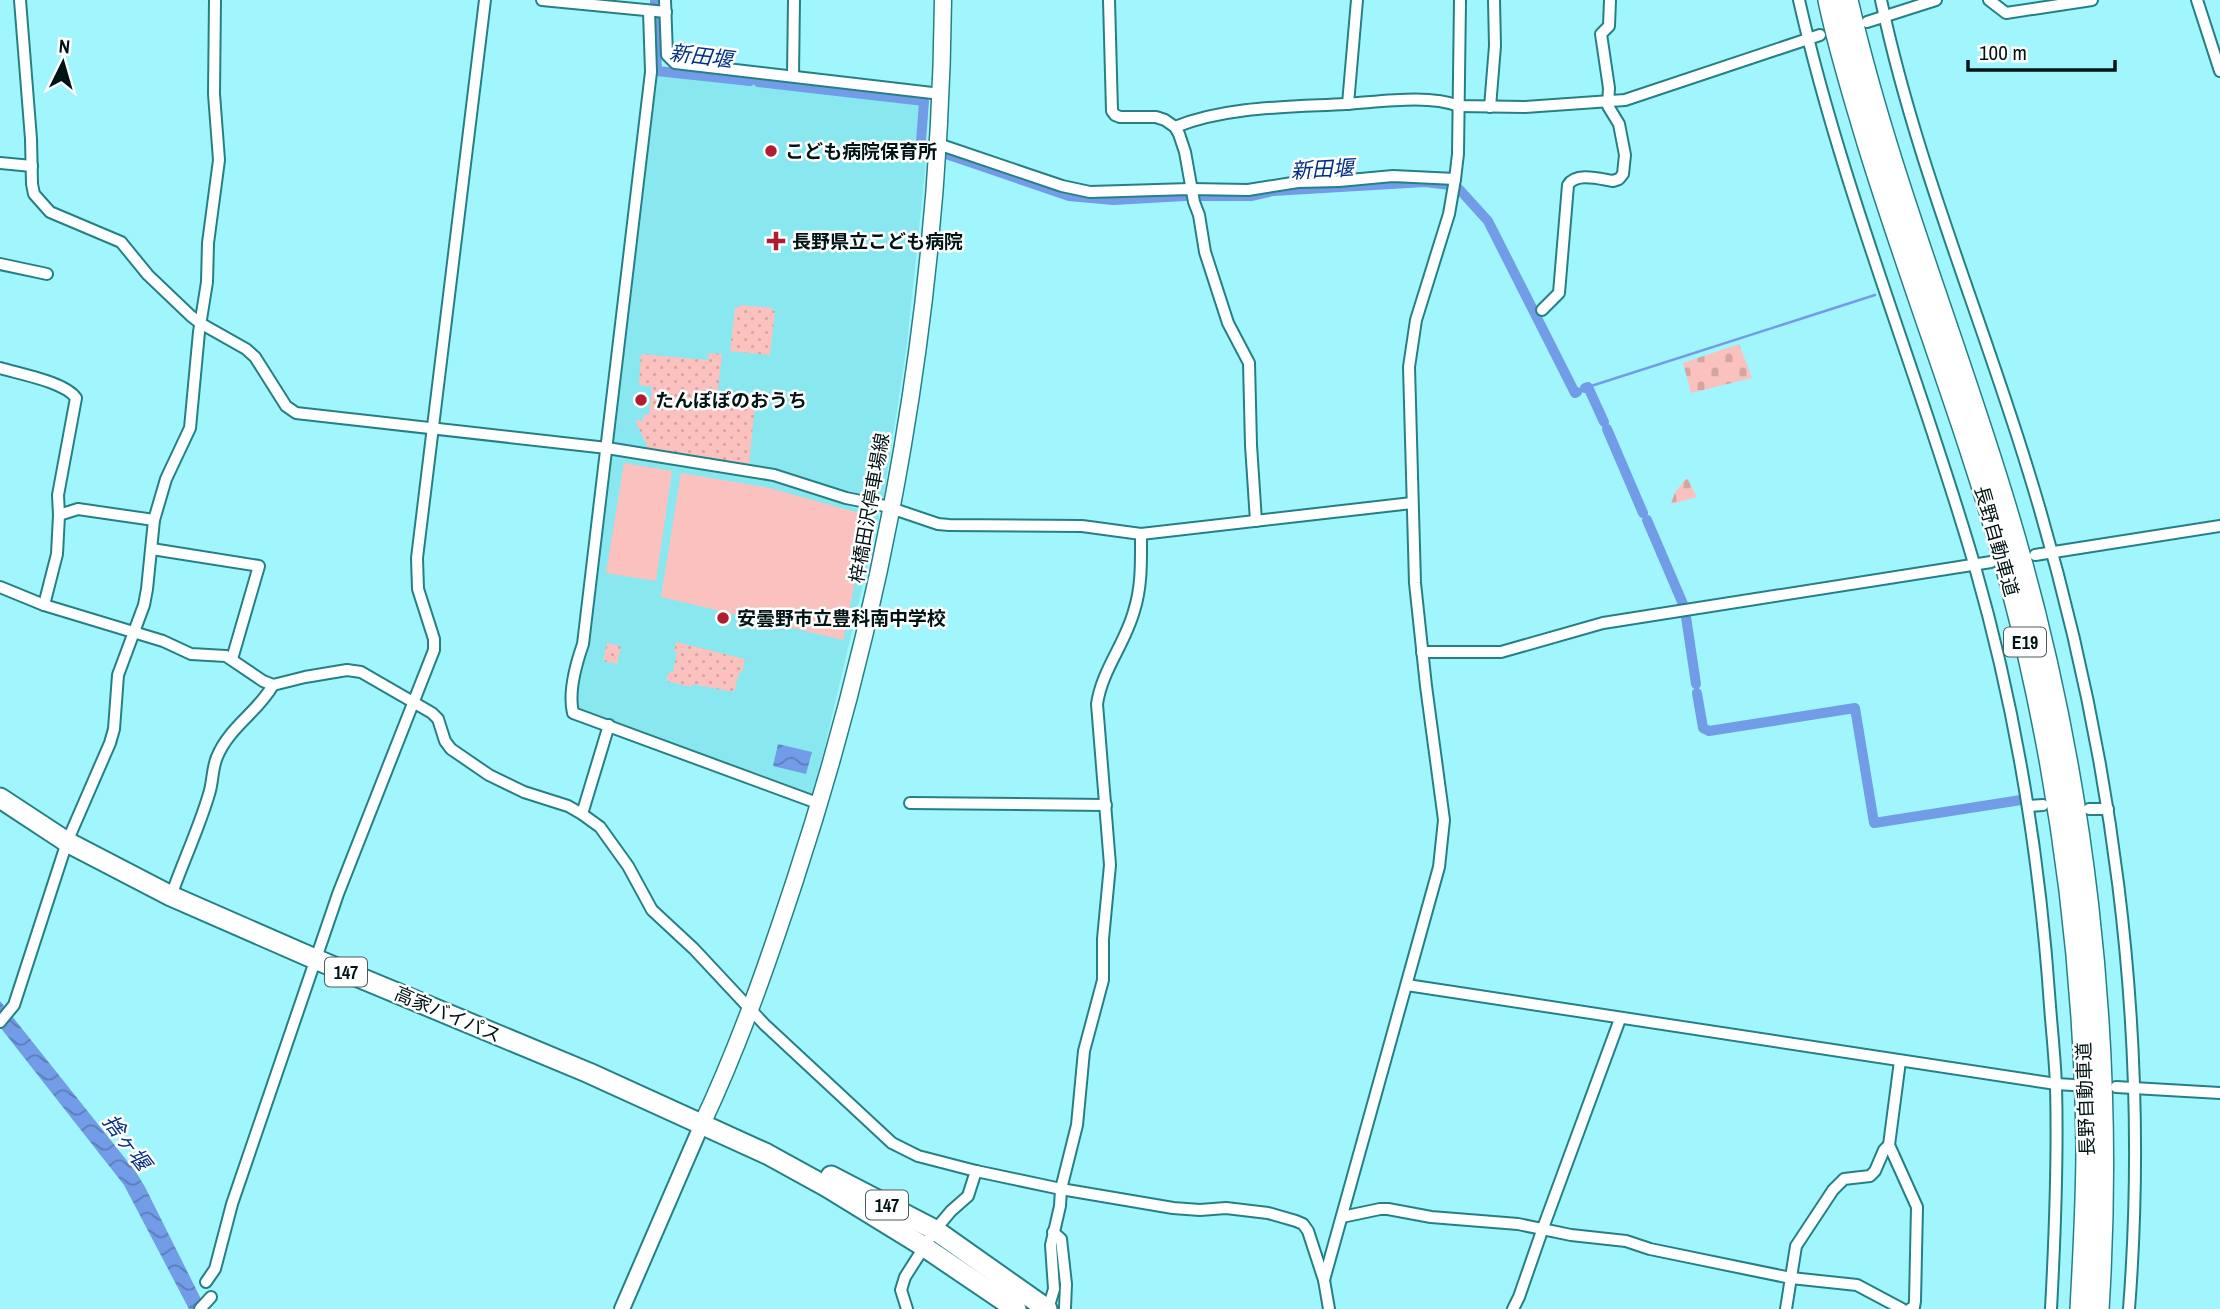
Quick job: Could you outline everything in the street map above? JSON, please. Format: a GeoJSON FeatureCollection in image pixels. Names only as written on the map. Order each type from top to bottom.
{"type":"FeatureCollection","features":[{"type":"Feature","properties":{"kind":"highway","name":"長野自動車道"},"geometry":{"type":"LineString","coordinates":[[1829,0],[1885,199],[2010,579],[2046,741],[2068,874],[2080,985],[2087,1148],[2081,1309]]}},
{"type":"Feature","properties":{"kind":"highway","name":"長野自動車道"},"geometry":{"type":"LineString","coordinates":[[1847,0],[1874,107],[1905,209],[1976,413],[2006,509],[2025,576],[2063,740],[2089,911],[2101,1045],[2104,1150],[2098,1309]]}},
{"type":"Feature","properties":{"kind":"highway","name":"高家バイパス"},"geometry":{"type":"LineString","coordinates":[[0,798],[67,842],[171,896],[576,1068],[767,1154],[827,1186],[1016,1309]]}},
{"type":"Feature","properties":{"kind":"highway","name":"高家バイパス"},"geometry":{"type":"LineString","coordinates":[[707,1127],[769,1147],[798,1160],[935,1230],[1047,1309]]}},
{"type":"Feature","properties":{"kind":"main road","name":"梓橋田沢停車場線"},"geometry":{"type":"LineString","coordinates":[[707,1127],[820,804],[863,645],[892,508],[919,340],[938,144],[943,0]]}},
{"type":"Feature","properties":{"kind":"street"},"geometry":{"type":"LineString","coordinates":[[20,0],[34,194],[50,212],[121,242],[148,275],[201,323],[255,357],[291,411],[607,448],[774,475],[846,498],[949,525],[1082,526],[1141,534],[1412,503]]}},
{"type":"Feature","properties":{"kind":"street"},"geometry":{"type":"LineString","coordinates":[[0,1022],[14,1005],[67,842],[110,743],[114,729],[118,675],[144,606],[154,520],[166,479],[190,428],[219,160],[214,93],[215,0]]}},
{"type":"Feature","properties":{"kind":"street"},"geometry":{"type":"LineString","coordinates":[[206,1282],[215,1269],[232,1204],[351,857],[434,650],[434,639],[418,589],[417,558],[485,0]]}},
{"type":"Feature","properties":{"kind":"street"},"geometry":{"type":"LineString","coordinates":[[542,0],[649,11],[666,6],[667,55],[675,63],[941,94]]}},
{"type":"Feature","properties":{"kind":"street"},"geometry":{"type":"LineString","coordinates":[[793,76],[794,0]]}},
{"type":"Feature","properties":{"kind":"street"},"geometry":{"type":"LineString","coordinates":[[1109,0],[1112,111],[1120,117],[1156,117],[1175,127],[1185,152],[1190,188],[1199,215],[1205,252],[1228,323],[1250,363],[1251,445],[1256,521]]}},
{"type":"Feature","properties":{"kind":"street"},"geometry":{"type":"LineString","coordinates":[[1348,104],[1357,0]]}},
{"type":"Feature","properties":{"kind":"street"},"geometry":{"type":"LineString","coordinates":[[1324,1280],[1439,867],[1444,833],[1415,583],[1409,367],[1411,343],[1421,299],[1449,214],[1455,179],[1458,154],[1460,0]]}},
{"type":"Feature","properties":{"kind":"street"},"geometry":{"type":"LineString","coordinates":[[1490,107],[1495,46],[1494,0]]}},
{"type":"Feature","properties":{"kind":"street"},"geometry":{"type":"LineString","coordinates":[[1542,310],[1559,293],[1570,180],[1576,177],[1614,181],[1623,174],[1625,155],[1619,124],[1608,106],[1609,88],[1601,34],[1609,26],[1610,0]]}},
{"type":"Feature","properties":{"kind":"street"},"geometry":{"type":"LineString","coordinates":[[1799,0],[1808,41],[1858,215],[1936,443],[1974,566],[2016,739],[2043,917],[2056,1084],[2055,1233],[2051,1309]]}},
{"type":"Feature","properties":{"kind":"street"},"geometry":{"type":"LineString","coordinates":[[1881,0],[1920,148],[2024,456],[2053,552],[2092,716],[2124,928],[2134,1088],[2134,1216],[2129,1309]]}},
{"type":"Feature","properties":{"kind":"street"},"geometry":{"type":"LineString","coordinates":[[1867,22],[1936,0]]}},
{"type":"Feature","properties":{"kind":"street"},"geometry":{"type":"LineString","coordinates":[[1989,0],[2006,13],[2092,0]]}},
{"type":"Feature","properties":{"kind":"street"},"geometry":{"type":"LineString","coordinates":[[2197,0],[2216,48],[2220,71]]}},
{"type":"Feature","properties":{"kind":"street"},"geometry":{"type":"LineString","coordinates":[[649,11],[651,72],[583,644],[571,704],[573,712],[820,804]]}},
{"type":"Feature","properties":{"kind":"street"},"geometry":{"type":"LineString","coordinates":[[1175,127],[1186,122],[1240,111],[1401,100],[1490,107],[1625,100],[1820,35]]}},
{"type":"Feature","properties":{"kind":"street"},"geometry":{"type":"LineString","coordinates":[[938,144],[1077,190],[1104,193],[1190,188],[1248,190],[1298,182],[1393,176],[1455,179]]}},
{"type":"Feature","properties":{"kind":"street"},"geometry":{"type":"LineString","coordinates":[[0,163],[32,166]]}},
{"type":"Feature","properties":{"kind":"street"},"geometry":{"type":"LineString","coordinates":[[0,264],[47,274]]}},
{"type":"Feature","properties":{"kind":"street"},"geometry":{"type":"LineString","coordinates":[[0,368],[62,387],[72,392],[76,398],[58,495],[57,554],[44,606]]}},
{"type":"Feature","properties":{"kind":"street"},"geometry":{"type":"LineString","coordinates":[[59,515],[78,509],[154,520]]}},
{"type":"Feature","properties":{"kind":"street"},"geometry":{"type":"LineString","coordinates":[[2035,555],[2220,526]]}},
{"type":"Feature","properties":{"kind":"street"},"geometry":{"type":"LineString","coordinates":[[1047,1309],[1054,1289],[1051,1245],[1053,1232],[1077,1125],[1084,1051],[1103,979],[1103,939],[1110,865],[1098,695],[1134,613],[1141,584],[1141,534]]}},
{"type":"Feature","properties":{"kind":"street"},"geometry":{"type":"LineString","coordinates":[[152,549],[259,566],[232,659]]}},
{"type":"Feature","properties":{"kind":"street"},"geometry":{"type":"LineString","coordinates":[[1422,652],[1501,652],[1604,622],[1992,562]]}},
{"type":"Feature","properties":{"kind":"street"},"geometry":{"type":"LineString","coordinates":[[0,587],[44,606],[163,641],[191,654],[226,656],[273,685],[305,677],[354,670],[361,672],[414,701],[438,719],[444,741],[451,749],[489,775],[514,788],[568,806],[600,827],[652,910],[694,948],[750,1009],[876,1131],[892,1143],[918,1156],[1061,1189],[1173,1208],[1226,1208],[1268,1213],[1296,1220],[1308,1231],[1324,1280],[1329,1309]]}},
{"type":"Feature","properties":{"kind":"street"},"geometry":{"type":"LineString","coordinates":[[171,896],[210,793],[216,758],[232,731],[267,696],[273,685]]}},
{"type":"Feature","properties":{"kind":"street"},"geometry":{"type":"LineString","coordinates":[[582,814],[609,725]]}},
{"type":"Feature","properties":{"kind":"street"},"geometry":{"type":"LineString","coordinates":[[910,803],[1105,805]]}},
{"type":"Feature","properties":{"kind":"street"},"geometry":{"type":"LineString","coordinates":[[2028,806],[2043,805]]}},
{"type":"Feature","properties":{"kind":"street"},"geometry":{"type":"LineString","coordinates":[[2089,809],[2108,809]]}},
{"type":"Feature","properties":{"kind":"street"},"geometry":{"type":"LineString","coordinates":[[1407,985],[2073,1085]]}},
{"type":"Feature","properties":{"kind":"street"},"geometry":{"type":"LineString","coordinates":[[1513,1309],[1620,1019]]}},
{"type":"Feature","properties":{"kind":"street"},"geometry":{"type":"LineString","coordinates":[[1342,1217],[1388,1209],[1431,1217],[1499,1221],[1571,1235],[1626,1241],[1650,1249],[1791,1278],[1857,1285],[1911,1308],[1915,1301],[1917,1207],[1889,1145],[1900,1061]]}},
{"type":"Feature","properties":{"kind":"street"},"geometry":{"type":"LineString","coordinates":[[2116,1087],[2220,1093]]}},
{"type":"Feature","properties":{"kind":"street"},"geometry":{"type":"LineString","coordinates":[[622,1309],[707,1127]]}},
{"type":"Feature","properties":{"kind":"street"},"geometry":{"type":"LineString","coordinates":[[1786,1309],[1796,1246],[1833,1189],[1844,1179],[1870,1176],[1889,1145]]}},
{"type":"Feature","properties":{"kind":"street"},"geometry":{"type":"LineString","coordinates":[[907,1309],[901,1290],[905,1277],[935,1230],[968,1196],[976,1171]]}},
{"type":"Feature","properties":{"kind":"street"},"geometry":{"type":"LineString","coordinates":[[1053,1232],[1060,1239],[1066,1284],[1065,1308]]}},
{"type":"Feature","properties":{"kind":"shaded area","name":"長野県立こども病院"},"geometry":{"type":"Polygon","coordinates":[[[654,73],[921,105],[919,146],[927,151],[907,344],[883,502],[810,483],[779,471],[613,445],[654,73]]]}},
{"type":"Feature","properties":{"kind":"shaded area","name":"安曇野市立豊科南中学校"},"geometry":{"type":"Polygon","coordinates":[[[613,453],[776,479],[855,508],[875,510],[879,517],[814,792],[809,795],[580,710],[576,705],[609,456],[613,453]]]}},
{"type":"Feature","properties":{"kind":"green space"},"geometry":{"type":"Polygon","coordinates":[[[739,305],[772,308],[772,311],[775,311],[770,355],[730,351],[735,308],[739,308],[739,305]]]}},
{"type":"Feature","properties":{"kind":"green space"},"geometry":{"type":"Polygon","coordinates":[[[1739,344],[1752,378],[1691,393],[1683,363],[1739,344]]]}},
{"type":"Feature","properties":{"kind":"green space"},"geometry":{"type":"Polygon","coordinates":[[[709,353],[722,354],[718,391],[756,395],[749,466],[649,450],[635,420],[643,421],[644,414],[649,415],[652,387],[639,385],[641,354],[708,360],[709,353]]]}},
{"type":"Feature","properties":{"kind":"green space"},"geometry":{"type":"Polygon","coordinates":[[[624,463],[672,471],[656,581],[606,573],[624,463]]]}},
{"type":"Feature","properties":{"kind":"green space"},"geometry":{"type":"Polygon","coordinates":[[[681,473],[770,488],[869,516],[843,640],[661,597],[681,473]]]}},
{"type":"Feature","properties":{"kind":"green space"},"geometry":{"type":"Polygon","coordinates":[[[1687,478],[1697,497],[1671,504],[1675,492],[1687,478]]]}},
{"type":"Feature","properties":{"kind":"green space"},"geometry":{"type":"Polygon","coordinates":[[[676,642],[745,659],[734,692],[666,681],[669,672],[673,672],[676,642]]]}},
{"type":"Feature","properties":{"kind":"green space"},"geometry":{"type":"Polygon","coordinates":[[[607,643],[621,646],[617,664],[603,661],[607,643]]]}},
{"type":"Feature","properties":{"kind":"water"},"geometry":{"type":"Polygon","coordinates":[[[778,744],[812,752],[806,774],[773,766],[778,744]]]}},
{"type":"Feature","properties":{"kind":"water"},"geometry":{"type":"Polygon","coordinates":[[[0,1001],[136,1172],[206,1309],[189,1309],[124,1185],[0,1027],[0,1001]]]}},
{"type":"Feature","properties":{"kind":"waterway","name":"新田堰"},"geometry":{"type":"LineString","coordinates":[[655,0],[655,5]]}},
{"type":"Feature","properties":{"kind":"waterway","name":"新田堰"},"geometry":{"type":"LineString","coordinates":[[655,16],[657,71],[750,81]]}},
{"type":"Feature","properties":{"kind":"waterway","name":"新田堰"},"geometry":{"type":"LineString","coordinates":[[758,82],[924,101],[921,142],[927,147]]}},
{"type":"Feature","properties":{"kind":"waterway","name":"新田堰"},"geometry":{"type":"LineString","coordinates":[[949,155],[1069,196],[1113,200],[1185,196]]}},
{"type":"Feature","properties":{"kind":"waterway","name":"新田堰"},"geometry":{"type":"LineString","coordinates":[[1197,196],[1252,196],[1273,191],[1425,182],[1450,185]]}},
{"type":"Feature","properties":{"kind":"waterway","name":"新田堰"},"geometry":{"type":"LineString","coordinates":[[1459,189],[1488,221],[1575,393],[1577,392]]}},
{"type":"Feature","properties":{"kind":"waterway"},"geometry":{"type":"LineString","coordinates":[[1588,387],[1875,295]]}},
{"type":"Feature","properties":{"kind":"waterway"},"geometry":{"type":"LineString","coordinates":[[1585,388],[1588,387],[1604,422]]}},
{"type":"Feature","properties":{"kind":"waterway"},"geometry":{"type":"LineString","coordinates":[[1607,429],[1643,513]]}},
{"type":"Feature","properties":{"kind":"waterway"},"geometry":{"type":"LineString","coordinates":[[1647,520],[1683,604]]}},
{"type":"Feature","properties":{"kind":"waterway"},"geometry":{"type":"LineString","coordinates":[[1686,617],[1696,684]]}},
{"type":"Feature","properties":{"kind":"waterway"},"geometry":{"type":"LineString","coordinates":[[1697,693],[1703,728],[1709,731],[1855,708],[1874,823],[2021,800]]}},
{"type":"Feature","properties":{"kind":"place","name":"こども病院保育所"},"geometry":{"type":"Point","coordinates":[771,151]}},
{"type":"Feature","properties":{"kind":"place","name":"長野県立こども病院"},"geometry":{"type":"Point","coordinates":[776,241]}},
{"type":"Feature","properties":{"kind":"place","name":"たんぽぽのおうち"},"geometry":{"type":"Point","coordinates":[641,400]}},
{"type":"Feature","properties":{"kind":"place","name":"安曇野市立豊科南中学校"},"geometry":{"type":"Point","coordinates":[723,618]}},
{"type":"Feature","properties":{"kind":"water label","name":"捨ヶ堰"},"geometry":{"type":"Point","coordinates":[127,1142]}}]}
